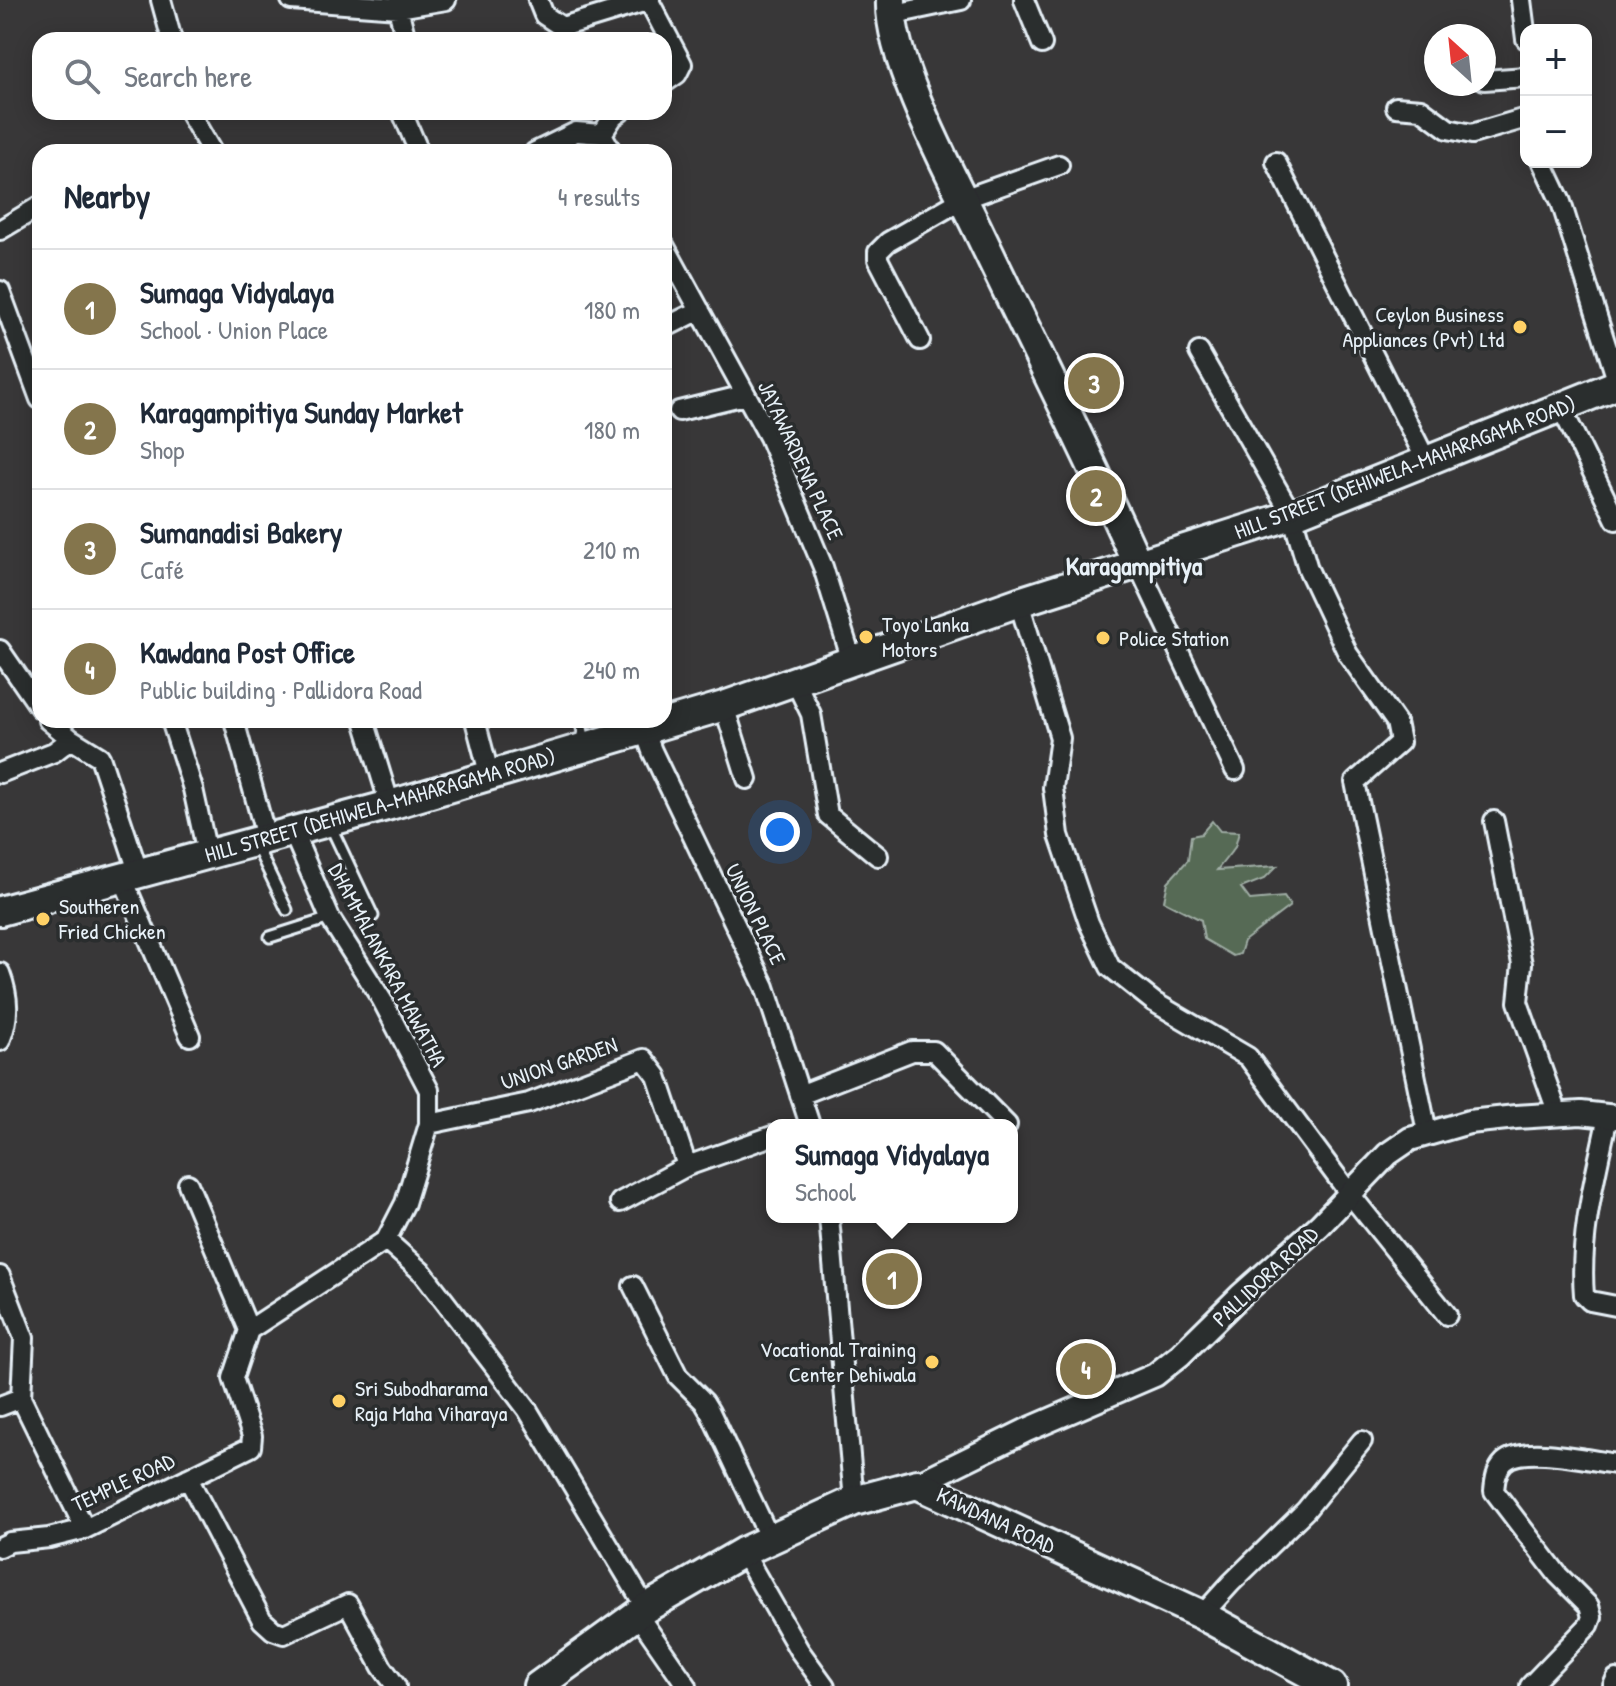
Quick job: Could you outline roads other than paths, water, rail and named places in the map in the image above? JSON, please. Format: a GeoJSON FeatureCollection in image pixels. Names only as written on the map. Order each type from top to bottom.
{"type":"FeatureCollection","features":[{"type":"Feature","properties":{"kind":"main road"},"geometry":{"type":"LineString","coordinates":[[891,8],[904,67],[963,199],[1138,565]]}},
{"type":"Feature","properties":{"kind":"main road","name":"HILL STREET (DEHIWELA-MAHARAGAMA ROAD)"},"geometry":{"type":"LineString","coordinates":[[672,718],[724,706],[1019,602],[1292,515],[1616,385]]}},
{"type":"Feature","properties":{"kind":"main road","name":"HILL STREET (DEHIWELA-MAHARAGAMA ROAD)"},"geometry":{"type":"LineString","coordinates":[[0,911],[390,805],[489,773],[584,733],[626,728]]}},
{"type":"Feature","properties":{"kind":"main road","name":"KAWDANA ROAD"},"geometry":{"type":"LineString","coordinates":[[538,1686],[641,1611],[743,1552],[854,1501],[917,1484],[1202,1615],[1332,1686]]}},
{"type":"Feature","properties":{"kind":"street"},"geometry":{"type":"LineString","coordinates":[[161,0],[170,32]]}},
{"type":"Feature","properties":{"kind":"street"},"geometry":{"type":"LineString","coordinates":[[291,0],[398,8],[446,0]]}},
{"type":"Feature","properties":{"kind":"street"},"geometry":{"type":"LineString","coordinates":[[538,0],[544,15],[562,27],[649,0],[666,32]]}},
{"type":"Feature","properties":{"kind":"street"},"geometry":{"type":"LineString","coordinates":[[891,8],[961,0]]}},
{"type":"Feature","properties":{"kind":"street"},"geometry":{"type":"LineString","coordinates":[[1024,0],[1042,44]]}},
{"type":"Feature","properties":{"kind":"street"},"geometry":{"type":"LineString","coordinates":[[1521,0],[1524,24]]}},
{"type":"Feature","properties":{"kind":"street"},"geometry":{"type":"LineString","coordinates":[[398,8],[404,32]]}},
{"type":"Feature","properties":{"kind":"street"},"geometry":{"type":"LineString","coordinates":[[672,45],[682,64],[672,77]]}},
{"type":"Feature","properties":{"kind":"street"},"geometry":{"type":"LineString","coordinates":[[1496,79],[1520,77]]}},
{"type":"Feature","properties":{"kind":"street"},"geometry":{"type":"LineString","coordinates":[[1396,107],[1421,109],[1448,129],[1472,134],[1520,120]]}},
{"type":"Feature","properties":{"kind":"street"},"geometry":{"type":"LineString","coordinates":[[194,120],[207,144]]}},
{"type":"Feature","properties":{"kind":"street"},"geometry":{"type":"LineString","coordinates":[[405,120],[416,144]]}},
{"type":"Feature","properties":{"kind":"street"},"geometry":{"type":"LineString","coordinates":[[602,134],[611,120]]}},
{"type":"Feature","properties":{"kind":"street"},"geometry":{"type":"LineString","coordinates":[[551,144],[576,132],[602,134]]}},
{"type":"Feature","properties":{"kind":"street"},"geometry":{"type":"LineString","coordinates":[[602,134],[608,144]]}},
{"type":"Feature","properties":{"kind":"street"},"geometry":{"type":"LineString","coordinates":[[1276,162],[1427,462]]}},
{"type":"Feature","properties":{"kind":"street"},"geometry":{"type":"LineString","coordinates":[[920,340],[878,259],[878,252],[888,242],[963,199],[1059,165]]}},
{"type":"Feature","properties":{"kind":"street"},"geometry":{"type":"LineString","coordinates":[[1545,168],[1561,202],[1616,377]]}},
{"type":"Feature","properties":{"kind":"street"},"geometry":{"type":"LineString","coordinates":[[0,230],[32,211]]}},
{"type":"Feature","properties":{"kind":"street","name":"JAYAWARDENA PLACE"},"geometry":{"type":"LineString","coordinates":[[672,259],[769,437],[823,567],[852,661]]}},
{"type":"Feature","properties":{"kind":"street"},"geometry":{"type":"LineString","coordinates":[[0,291],[32,377]]}},
{"type":"Feature","properties":{"kind":"street"},"geometry":{"type":"LineString","coordinates":[[672,324],[700,310]]}},
{"type":"Feature","properties":{"kind":"street"},"geometry":{"type":"LineString","coordinates":[[1199,352],[1292,515],[1308,569],[1348,654],[1396,722],[1400,742],[1355,782],[1427,1132]]}},
{"type":"Feature","properties":{"kind":"street"},"geometry":{"type":"LineString","coordinates":[[679,411],[745,395]]}},
{"type":"Feature","properties":{"kind":"street"},"geometry":{"type":"LineString","coordinates":[[1561,407],[1616,520]]}},
{"type":"Feature","properties":{"kind":"street"},"geometry":{"type":"LineString","coordinates":[[1138,565],[1235,770]]}},
{"type":"Feature","properties":{"kind":"street"},"geometry":{"type":"LineString","coordinates":[[1019,602],[1060,738],[1053,788],[1059,835],[1089,923],[1110,967],[1154,1002],[1248,1057],[1349,1193],[1447,1315]]}},
{"type":"Feature","properties":{"kind":"street"},"geometry":{"type":"LineString","coordinates":[[0,650],[32,696]]}},
{"type":"Feature","properties":{"kind":"street"},"geometry":{"type":"LineString","coordinates":[[795,681],[811,714],[828,815],[878,856]]}},
{"type":"Feature","properties":{"kind":"street"},"geometry":{"type":"LineString","coordinates":[[724,706],[747,779]]}},
{"type":"Feature","properties":{"kind":"street"},"geometry":{"type":"LineString","coordinates":[[58,728],[100,757],[131,876],[190,1036]]}},
{"type":"Feature","properties":{"kind":"street"},"geometry":{"type":"LineString","coordinates":[[174,728],[193,789],[207,853]]}},
{"type":"Feature","properties":{"kind":"street","name":"DHAMMALANKARA MAWATHA"},"geometry":{"type":"LineString","coordinates":[[237,728],[271,836],[330,918],[382,1000],[429,1090],[429,1124],[405,1203],[386,1240]]}},
{"type":"Feature","properties":{"kind":"street"},"geometry":{"type":"LineString","coordinates":[[366,728],[390,805]]}},
{"type":"Feature","properties":{"kind":"street"},"geometry":{"type":"LineString","coordinates":[[477,728],[489,773]]}},
{"type":"Feature","properties":{"kind":"street","name":"UNION PLACE"},"geometry":{"type":"LineString","coordinates":[[635,728],[652,751],[765,987],[807,1119]]}},
{"type":"Feature","properties":{"kind":"street"},"geometry":{"type":"LineString","coordinates":[[0,773],[54,752],[71,739]]}},
{"type":"Feature","properties":{"kind":"street"},"geometry":{"type":"LineString","coordinates":[[1494,821],[1522,964],[1518,1002],[1558,1114]]}},
{"type":"Feature","properties":{"kind":"street"},"geometry":{"type":"LineString","coordinates":[[0,973],[7,992],[7,1024],[0,1041]]}},
{"type":"Feature","properties":{"kind":"street"},"geometry":{"type":"LineString","coordinates":[[800,1095],[912,1051],[934,1051],[1001,1119]]}},
{"type":"Feature","properties":{"kind":"street","name":"UNION GARDEN"},"geometry":{"type":"LineString","coordinates":[[429,1124],[529,1103],[644,1059],[657,1076],[687,1166]]}},
{"type":"Feature","properties":{"kind":"street","name":"PALLIDORA ROAD"},"geometry":{"type":"LineString","coordinates":[[917,1484],[1027,1430],[1155,1375],[1320,1225],[1388,1154],[1410,1139],[1469,1122],[1558,1114],[1612,1117]]}},
{"type":"Feature","properties":{"kind":"street"},"geometry":{"type":"LineString","coordinates":[[1612,1117],[1589,1207],[1583,1277],[1584,1295],[1590,1301],[1616,1306]]}},
{"type":"Feature","properties":{"kind":"street"},"geometry":{"type":"LineString","coordinates":[[620,1202],[687,1166],[766,1138]]}},
{"type":"Feature","properties":{"kind":"street"},"geometry":{"type":"LineString","coordinates":[[188,1184],[249,1330],[386,1240],[423,1273],[527,1409],[687,1686]]}},
{"type":"Feature","properties":{"kind":"street"},"geometry":{"type":"LineString","coordinates":[[830,1223],[854,1501]]}},
{"type":"Feature","properties":{"kind":"street"},"geometry":{"type":"LineString","coordinates":[[0,1276],[24,1338],[21,1398],[85,1529]]}},
{"type":"Feature","properties":{"kind":"street"},"geometry":{"type":"LineString","coordinates":[[633,1286],[678,1376],[710,1412],[770,1539]]}},
{"type":"Feature","properties":{"kind":"street","name":"TEMPLE ROAD"},"geometry":{"type":"LineString","coordinates":[[0,1547],[10,1542],[49,1538],[85,1529],[251,1447],[252,1436],[233,1378],[249,1330]]}},
{"type":"Feature","properties":{"kind":"street"},"geometry":{"type":"LineString","coordinates":[[0,1406],[21,1398]]}},
{"type":"Feature","properties":{"kind":"street"},"geometry":{"type":"LineString","coordinates":[[1202,1615],[1306,1510],[1362,1441]]}},
{"type":"Feature","properties":{"kind":"street"},"geometry":{"type":"LineString","coordinates":[[1530,1686],[1589,1625],[1592,1617],[1589,1606],[1558,1575],[1494,1491],[1496,1474],[1506,1460],[1529,1452],[1616,1464]]}},
{"type":"Feature","properties":{"kind":"street"},"geometry":{"type":"LineString","coordinates":[[188,1478],[262,1620],[273,1630],[284,1634],[348,1604],[382,1667],[396,1686]]}},
{"type":"Feature","properties":{"kind":"street"},"geometry":{"type":"LineString","coordinates":[[743,1552],[799,1650],[825,1686]]}},
{"type":"Feature","properties":{"kind":"street"},"geometry":{"type":"LineString","coordinates":[[1613,1686],[1616,1679]]}},
{"type":"Feature","properties":{"kind":"lane"},"geometry":{"type":"LineString","coordinates":[[328,820],[373,916]]}},
{"type":"Feature","properties":{"kind":"lane"},"geometry":{"type":"LineString","coordinates":[[271,836],[287,910]]}},
{"type":"Feature","properties":{"kind":"lane"},"geometry":{"type":"LineString","coordinates":[[270,937],[330,918]]}},
{"type":"Feature","properties":{"kind":"place","name":"Ceylon Business Appliances (Pvt) Ltd"},"geometry":{"type":"Point","coordinates":[1520,327]}},
{"type":"Feature","properties":{"kind":"place","name":"Sumanadisi Bakery"},"geometry":{"type":"Point","coordinates":[1094,383]}},
{"type":"Feature","properties":{"kind":"place","name":"Karagampitiya Sunday Market"},"geometry":{"type":"Point","coordinates":[1096,496]}},
{"type":"Feature","properties":{"kind":"place","name":"Toyo Lanka Motors"},"geometry":{"type":"Point","coordinates":[866,637]}},
{"type":"Feature","properties":{"kind":"place","name":"Police Station"},"geometry":{"type":"Point","coordinates":[1103,638]}},
{"type":"Feature","properties":{"kind":"place","name":"Southeren Fried Chicken"},"geometry":{"type":"Point","coordinates":[43,919]}},
{"type":"Feature","properties":{"kind":"place","name":"Sumaga Vidyalaya"},"geometry":{"type":"Point","coordinates":[892,1279]}},
{"type":"Feature","properties":{"kind":"place","name":"Vocational Training Center Dehiwala"},"geometry":{"type":"Point","coordinates":[932,1362]}},
{"type":"Feature","properties":{"kind":"place","name":"Kawdana Post Office"},"geometry":{"type":"Point","coordinates":[1086,1369]}},
{"type":"Feature","properties":{"kind":"place","name":"Sri Subodharama Raja Maha Viharaya"},"geometry":{"type":"Point","coordinates":[339,1401]}},
{"type":"Feature","properties":{"kind":"district","name":"Karagampitiya"},"geometry":{"type":"Point","coordinates":[1134,565]}}]}
